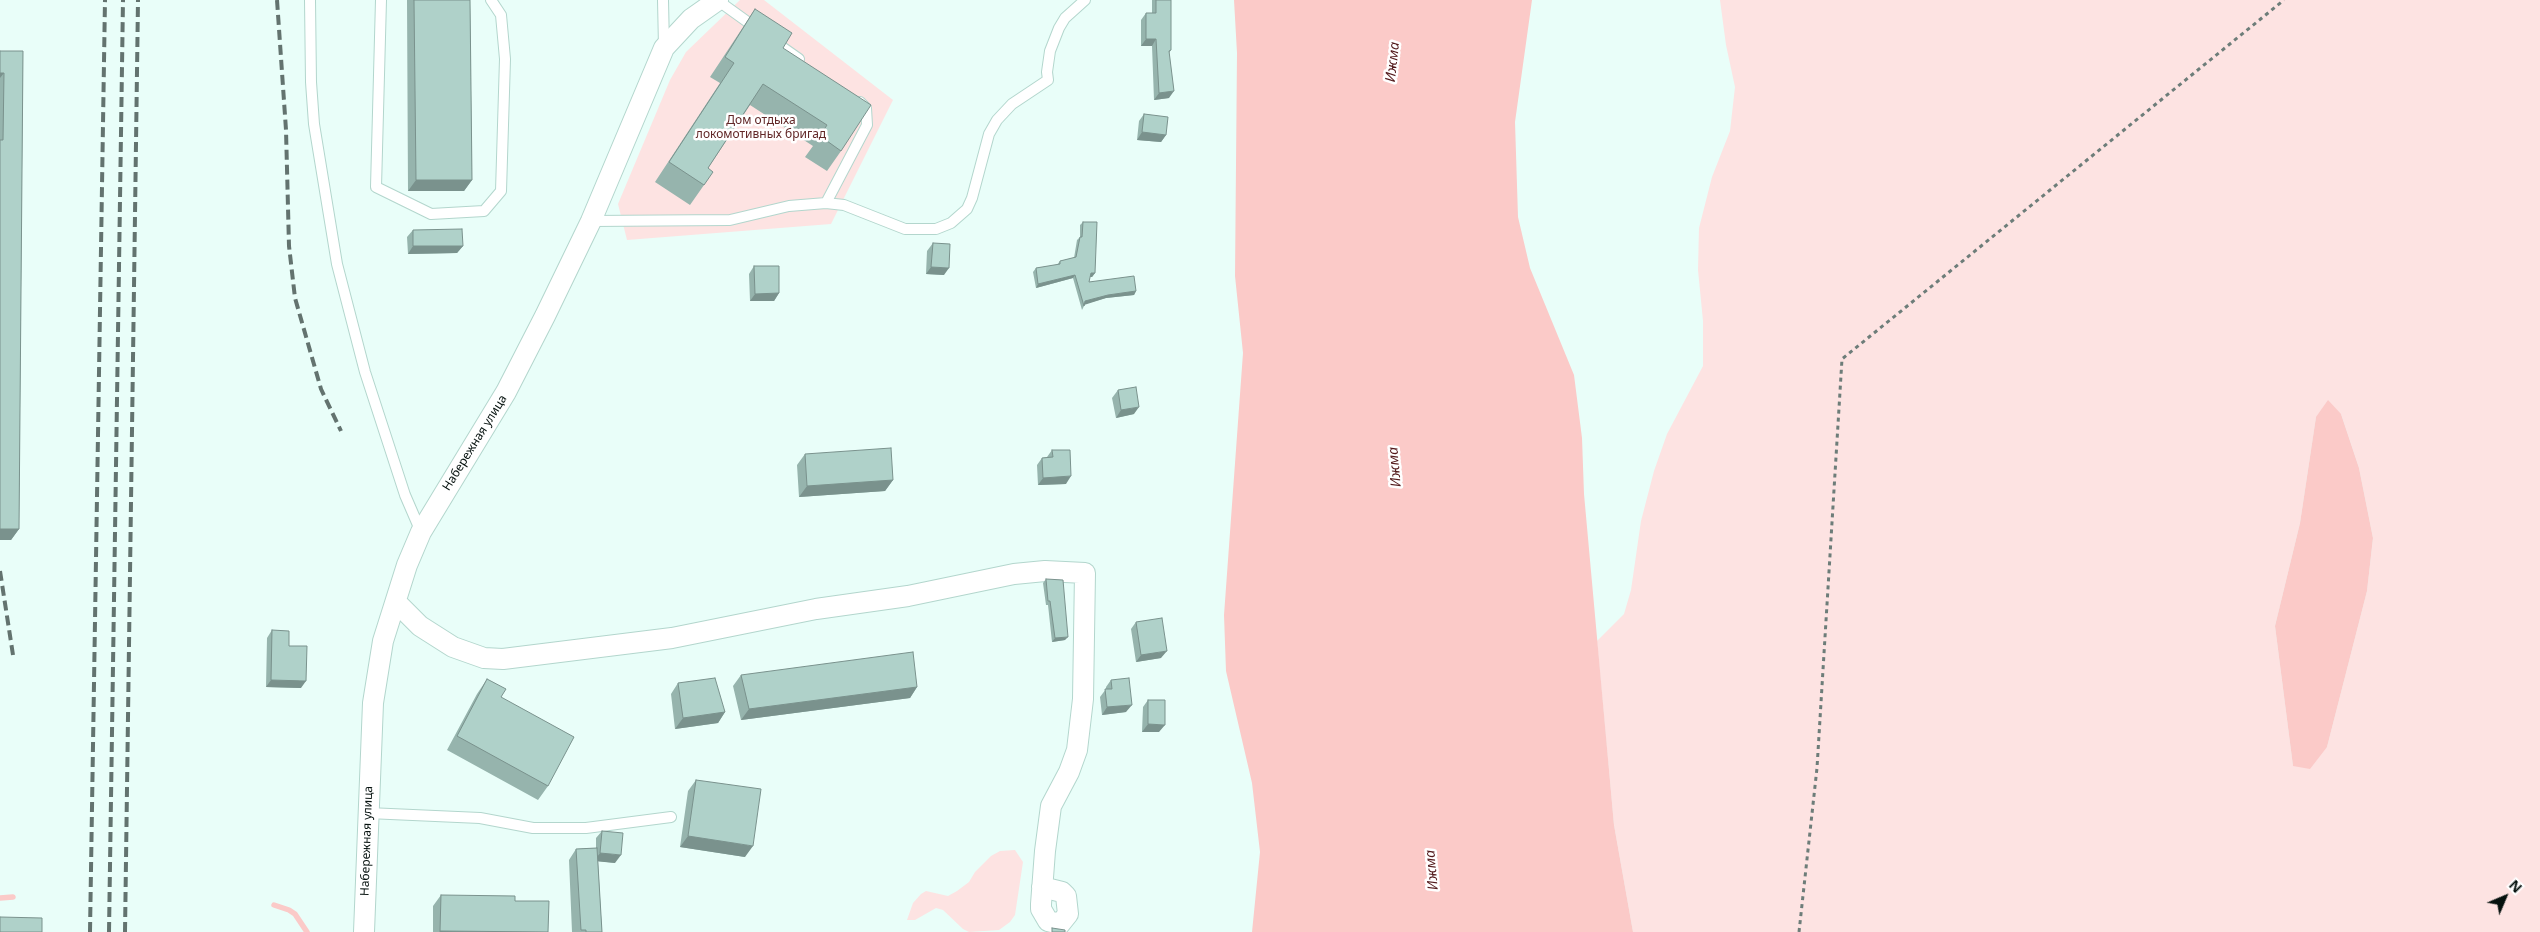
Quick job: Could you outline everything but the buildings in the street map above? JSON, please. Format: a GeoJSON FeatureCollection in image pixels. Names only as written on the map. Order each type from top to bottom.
{"type":"FeatureCollection","features":[{"type":"Feature","properties":{"kind":"street","name":"Набережная улица"},"geometry":{"type":"LineString","coordinates":[[364,932],[375,688],[383,641],[421,532],[506,392],[591,221],[664,48],[691,19],[717,0]]}},
{"type":"Feature","properties":{"kind":"street"},"geometry":{"type":"LineString","coordinates":[[396,602],[420,626],[453,647],[484,658],[503,659],[672,638],[816,608],[908,596],[1014,574],[1064,571],[1084,573],[1084,644],[1080,727],[1074,761],[1051,806],[1046,832],[1042,887]]}},
{"type":"Feature","properties":{"kind":"lane"},"geometry":{"type":"LineString","coordinates":[[310,0],[310,82],[314,124],[337,264],[368,381],[405,495],[421,532]]}},
{"type":"Feature","properties":{"kind":"lane"},"geometry":{"type":"LineString","coordinates":[[381,0],[376,187],[431,214],[484,211],[501,191],[505,59],[501,15],[491,0]]}},
{"type":"Feature","properties":{"kind":"lane"},"geometry":{"type":"LineString","coordinates":[[663,0],[664,48]]}},
{"type":"Feature","properties":{"kind":"lane"},"geometry":{"type":"LineString","coordinates":[[717,0],[805,63]]}},
{"type":"Feature","properties":{"kind":"lane"},"geometry":{"type":"LineString","coordinates":[[591,221],[730,220],[789,206],[826,203],[844,206],[905,229],[936,228],[959,217],[972,198],[989,134],[1000,116],[1012,104],[1048,80],[1050,51],[1059,28],[1065,18],[1085,0]]}},
{"type":"Feature","properties":{"kind":"lane"},"geometry":{"type":"LineString","coordinates":[[826,203],[867,125],[866,108],[854,98]]}},
{"type":"Feature","properties":{"kind":"lane"},"geometry":{"type":"LineString","coordinates":[[368,813],[480,818],[533,828],[586,828],[671,817]]}},
{"type":"Feature","properties":{"kind":"path"},"geometry":{"type":"LineString","coordinates":[[1799,932],[1817,768],[1842,359],[2284,0]]}},
{"type":"Feature","properties":{"kind":"green space","name":"Дом отдыха локомотивных бригад"},"geometry":{"type":"Polygon","coordinates":[[[740,0],[764,0],[893,100],[831,224],[627,240],[618,204],[670,80],[686,52],[740,0]]]}},
{"type":"Feature","properties":{"kind":"green space"},"geometry":{"type":"Polygon","coordinates":[[[1720,0],[2540,0],[2540,932],[1633,932],[1614,825],[1597,641],[1624,614],[1631,590],[1641,521],[1654,471],[1667,434],[1703,366],[1703,321],[1698,270],[1699,228],[1712,177],[1730,131],[1735,87],[1726,45],[1720,0]],[[2341,414],[2316,417],[2300,523],[2275,626],[2293,766],[2327,747],[2367,591],[2373,538],[2359,468],[2341,414]]]}},
{"type":"Feature","properties":{"kind":"green space"},"geometry":{"type":"Polygon","coordinates":[[[1015,850],[1023,862],[1015,915],[1010,922],[999,930],[969,932],[963,929],[943,910],[936,908],[915,920],[907,920],[913,903],[921,894],[926,891],[948,896],[969,882],[975,872],[991,856],[1000,851],[1015,850]]]}},
{"type":"Feature","properties":{"kind":"water","name":"Ижма"},"geometry":{"type":"Polygon","coordinates":[[[1234,0],[1532,0],[1515,122],[1518,217],[1530,268],[1574,375],[1582,438],[1584,494],[1614,825],[1633,932],[1252,932],[1260,852],[1252,783],[1226,671],[1224,615],[1243,353],[1235,276],[1237,53],[1234,0]]]}},
{"type":"Feature","properties":{"kind":"water"},"geometry":{"type":"Polygon","coordinates":[[[2328,400],[2341,414],[2359,468],[2373,538],[2367,591],[2327,747],[2310,769],[2293,766],[2275,626],[2300,523],[2316,417],[2328,400]]]}},
{"type":"Feature","properties":{"kind":"waterway"},"geometry":{"type":"LineString","coordinates":[[0,898],[13,897]]}},
{"type":"Feature","properties":{"kind":"waterway"},"geometry":{"type":"LineString","coordinates":[[274,905],[295,914],[307,932]]}},
{"type":"Feature","properties":{"kind":"railway"},"geometry":{"type":"LineString","coordinates":[[90,932],[105,0]]}},
{"type":"Feature","properties":{"kind":"railway"},"geometry":{"type":"LineString","coordinates":[[109,932],[123,0]]}},
{"type":"Feature","properties":{"kind":"railway"},"geometry":{"type":"LineString","coordinates":[[125,932],[138,0]]}},
{"type":"Feature","properties":{"kind":"railway"},"geometry":{"type":"LineString","coordinates":[[277,0],[286,130],[289,246],[295,298],[321,389],[341,431]]}},
{"type":"Feature","properties":{"kind":"railway"},"geometry":{"type":"LineString","coordinates":[[0,571],[13,655]]}}]}
